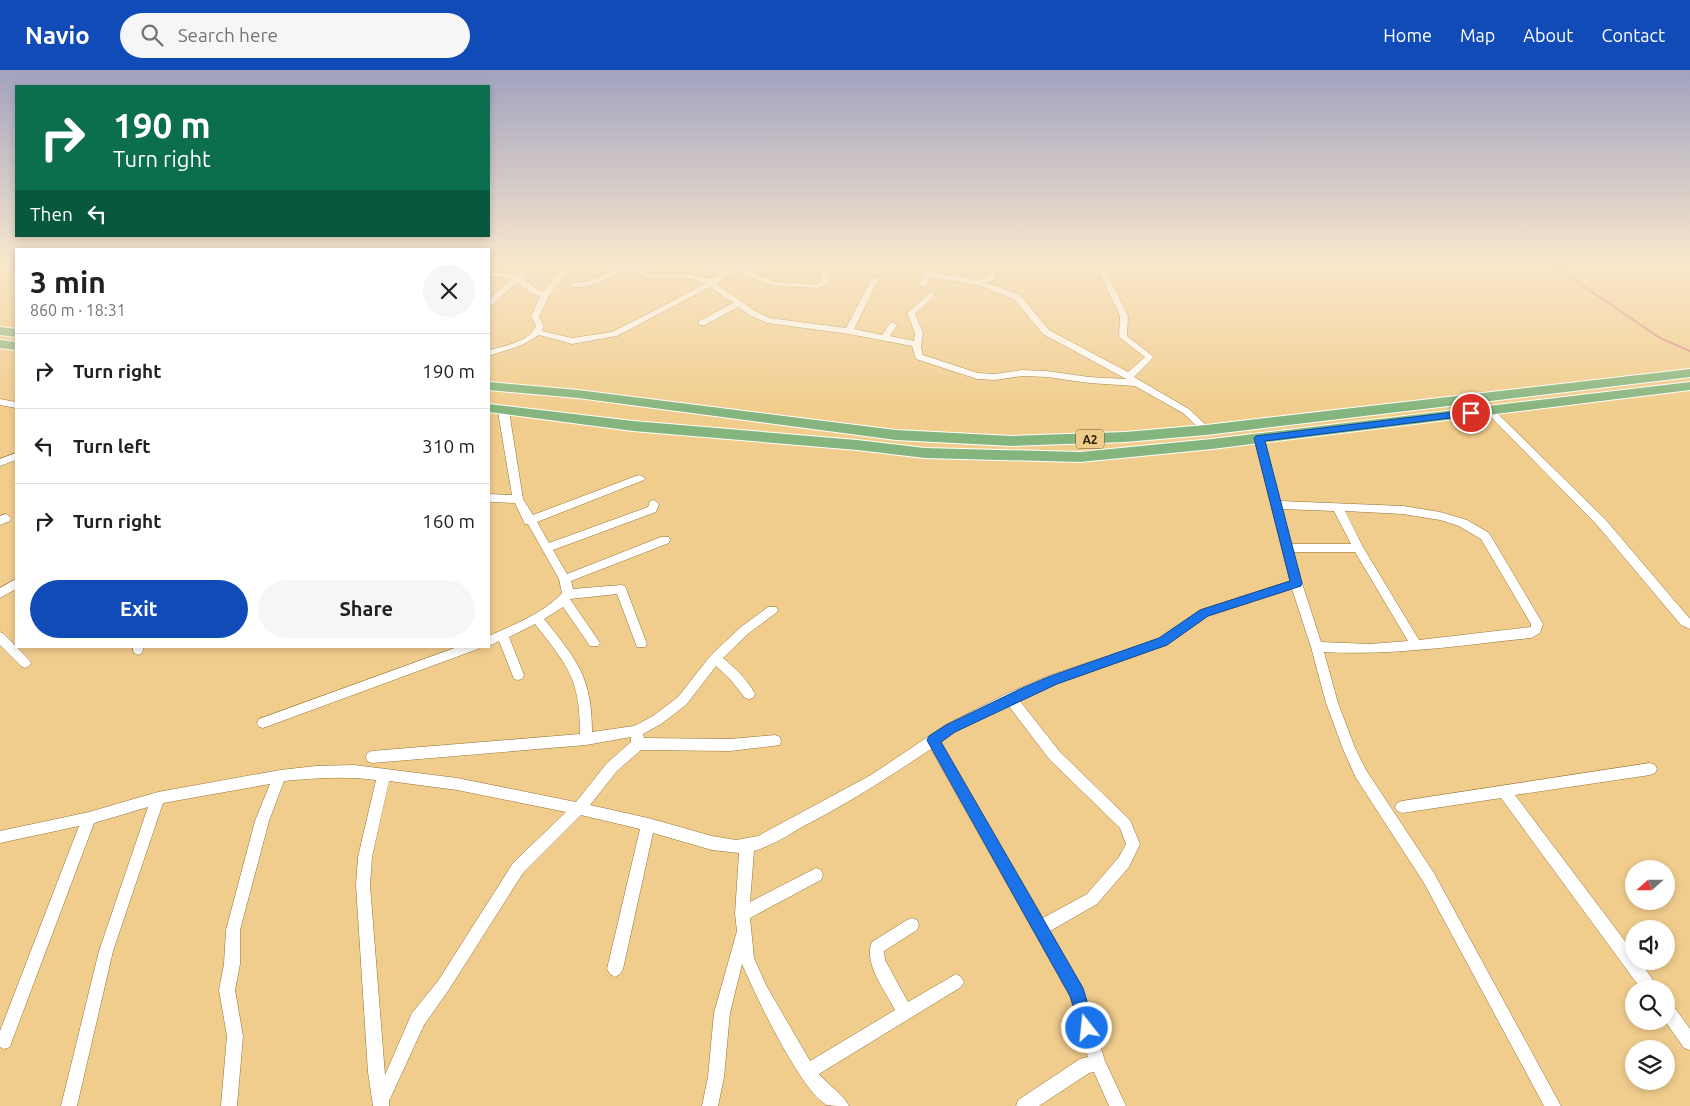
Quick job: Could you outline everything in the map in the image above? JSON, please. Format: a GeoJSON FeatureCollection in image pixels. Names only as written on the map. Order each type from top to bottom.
{"type":"FeatureCollection","features":[{"type":"Feature","properties":{"kind":"highway"},"geometry":{"type":"LineString","coordinates":[[0,331],[15,333]]}},
{"type":"Feature","properties":{"kind":"highway"},"geometry":{"type":"LineString","coordinates":[[0,344],[15,346]]}},
{"type":"Feature","properties":{"kind":"highway","name":"A2"},"geometry":{"type":"LineString","coordinates":[[490,386],[613,398],[859,431],[956,440],[1062,440],[1206,430],[1690,373]]}},
{"type":"Feature","properties":{"kind":"highway","name":"A2"},"geometry":{"type":"LineString","coordinates":[[490,408],[595,421],[925,453],[1030,458],[1080,457],[1259,438],[1690,386]]}},
{"type":"Feature","properties":{"kind":"highway"},"geometry":{"type":"LineString","coordinates":[[563,417],[578,401],[578,394]]}},
{"type":"Feature","properties":{"kind":"highway"},"geometry":{"type":"LineString","coordinates":[[595,421],[600,405],[613,398]]}},
{"type":"Feature","properties":{"kind":"street"},"geometry":{"type":"LineString","coordinates":[[490,354],[527,340],[538,332],[540,326],[535,317],[536,313]]}},
{"type":"Feature","properties":{"kind":"street"},"geometry":{"type":"LineString","coordinates":[[538,332],[572,341],[614,334],[654,313]]}},
{"type":"Feature","properties":{"kind":"street"},"geometry":{"type":"LineString","coordinates":[[702,323],[720,313]]}},
{"type":"Feature","properties":{"kind":"street"},"geometry":{"type":"LineString","coordinates":[[753,313],[767,320],[849,331],[916,344]]}},
{"type":"Feature","properties":{"kind":"street"},"geometry":{"type":"LineString","coordinates":[[849,331],[858,313]]}},
{"type":"Feature","properties":{"kind":"street"},"geometry":{"type":"LineString","coordinates":[[911,313],[911,318],[917,326],[919,335],[916,344],[918,357],[977,376],[995,377],[1022,373],[1047,374],[1088,380],[1137,383]]}},
{"type":"Feature","properties":{"kind":"street"},"geometry":{"type":"LineString","coordinates":[[1031,313],[1041,328],[1186,412],[1206,430]]}},
{"type":"Feature","properties":{"kind":"street"},"geometry":{"type":"LineString","coordinates":[[1123,313],[1125,322],[1122,328],[1123,337],[1150,358],[1128,377]]}},
{"type":"Feature","properties":{"kind":"street"},"geometry":{"type":"LineString","coordinates":[[885,337],[893,325]]}},
{"type":"Feature","properties":{"kind":"street"},"geometry":{"type":"LineString","coordinates":[[0,402],[15,405]]}},
{"type":"Feature","properties":{"kind":"street"},"geometry":{"type":"LineString","coordinates":[[504,411],[518,499],[529,521],[565,579],[566,596],[594,642]]}},
{"type":"Feature","properties":{"kind":"street"},"geometry":{"type":"LineString","coordinates":[[1490,411],[1601,522],[1685,622],[1690,624]]}},
{"type":"Feature","properties":{"kind":"street"},"geometry":{"type":"LineString","coordinates":[[1259,438],[1296,583],[1317,647],[1332,703],[1349,749],[1361,774],[1429,878],[1553,1106]]}},
{"type":"Feature","properties":{"kind":"street"},"geometry":{"type":"LineString","coordinates":[[0,463],[15,456]]}},
{"type":"Feature","properties":{"kind":"street"},"geometry":{"type":"LineString","coordinates":[[529,521],[640,478]]}},
{"type":"Feature","properties":{"kind":"street"},"geometry":{"type":"LineString","coordinates":[[490,498],[518,499]]}},
{"type":"Feature","properties":{"kind":"street"},"geometry":{"type":"LineString","coordinates":[[547,548],[652,509],[654,504]]}},
{"type":"Feature","properties":{"kind":"street"},"geometry":{"type":"LineString","coordinates":[[1277,505],[1403,510],[1440,516],[1477,530],[1485,536],[1537,624],[1536,630],[1531,633],[1416,645],[1345,649],[1317,647]]}},
{"type":"Feature","properties":{"kind":"street"},"geometry":{"type":"LineString","coordinates":[[1338,508],[1358,548],[1416,645]]}},
{"type":"Feature","properties":{"kind":"street"},"geometry":{"type":"LineString","coordinates":[[565,579],[665,540]]}},
{"type":"Feature","properties":{"kind":"street"},"geometry":{"type":"LineString","coordinates":[[1288,548],[1358,548]]}},
{"type":"Feature","properties":{"kind":"street"},"geometry":{"type":"LineString","coordinates":[[0,594],[15,583]]}},
{"type":"Feature","properties":{"kind":"street"},"geometry":{"type":"LineString","coordinates":[[0,837],[89,818],[158,798],[280,776],[316,772],[354,772],[457,784],[648,824],[712,843],[736,847],[747,846],[761,842],[824,809],[876,779],[951,728],[1010,698],[1052,680],[1163,642],[1204,613],[1296,583]]}},
{"type":"Feature","properties":{"kind":"street"},"geometry":{"type":"LineString","coordinates":[[490,641],[537,618],[566,596],[621,589],[641,644]]}},
{"type":"Feature","properties":{"kind":"street"},"geometry":{"type":"LineString","coordinates":[[381,1103],[418,1019],[443,986],[518,868],[578,809],[637,738],[682,701],[715,658],[745,630],[772,610]]}},
{"type":"Feature","properties":{"kind":"street"},"geometry":{"type":"LineString","coordinates":[[537,618],[574,668],[582,686],[586,710],[586,739]]}},
{"type":"Feature","properties":{"kind":"street"},"geometry":{"type":"LineString","coordinates":[[503,636],[518,675]]}},
{"type":"Feature","properties":{"kind":"street"},"geometry":{"type":"LineString","coordinates":[[0,637],[25,663]]}},
{"type":"Feature","properties":{"kind":"street"},"geometry":{"type":"LineString","coordinates":[[264,723],[469,648]]}},
{"type":"Feature","properties":{"kind":"street"},"geometry":{"type":"LineString","coordinates":[[715,658],[734,675],[749,694]]}},
{"type":"Feature","properties":{"kind":"street"},"geometry":{"type":"LineString","coordinates":[[1010,698],[1055,756],[1125,824],[1133,844],[1124,862],[1092,899],[1040,928]]}},
{"type":"Feature","properties":{"kind":"street"},"geometry":{"type":"LineString","coordinates":[[372,757],[586,739],[637,738],[730,746],[775,741]]}},
{"type":"Feature","properties":{"kind":"street"},"geometry":{"type":"LineString","coordinates":[[933,740],[1077,993],[1098,1063],[1118,1106]]}},
{"type":"Feature","properties":{"kind":"street"},"geometry":{"type":"LineString","coordinates":[[1402,807],[1650,768]]}},
{"type":"Feature","properties":{"kind":"street"},"geometry":{"type":"LineString","coordinates":[[381,1103],[376,1072],[363,886],[365,858],[384,774]]}},
{"type":"Feature","properties":{"kind":"street"},"geometry":{"type":"LineString","coordinates":[[229,1106],[235,1036],[228,990],[234,930],[238,908],[262,822],[280,776]]}},
{"type":"Feature","properties":{"kind":"street"},"geometry":{"type":"LineString","coordinates":[[1504,791],[1644,980]]}},
{"type":"Feature","properties":{"kind":"street"},"geometry":{"type":"LineString","coordinates":[[69,1106],[106,951],[158,798]]}},
{"type":"Feature","properties":{"kind":"street"},"geometry":{"type":"LineString","coordinates":[[4,1041],[89,818]]}},
{"type":"Feature","properties":{"kind":"street"},"geometry":{"type":"LineString","coordinates":[[615,969],[648,824]]}},
{"type":"Feature","properties":{"kind":"street"},"geometry":{"type":"LineString","coordinates":[[747,846],[742,914],[747,958],[761,990],[807,1072],[822,1091],[841,1106]]}},
{"type":"Feature","properties":{"kind":"street"},"geometry":{"type":"LineString","coordinates":[[742,914],[816,875]]}},
{"type":"Feature","properties":{"kind":"street"},"geometry":{"type":"LineString","coordinates":[[904,1013],[878,962],[877,947],[912,925]]}},
{"type":"Feature","properties":{"kind":"street"},"geometry":{"type":"LineString","coordinates":[[710,1106],[716,1077],[722,1013],[744,932]]}},
{"type":"Feature","properties":{"kind":"street"},"geometry":{"type":"LineString","coordinates":[[807,1072],[956,982]]}},
{"type":"Feature","properties":{"kind":"street"},"geometry":{"type":"LineString","coordinates":[[1675,1022],[1690,1042]]}},
{"type":"Feature","properties":{"kind":"street"},"geometry":{"type":"LineString","coordinates":[[1024,1106],[1086,1065],[1098,1063]]}},
{"type":"Feature","properties":{"kind":"waterway"},"geometry":{"type":"LineString","coordinates":[[1624,313],[1660,338],[1690,351]]}},
{"type":"Feature","properties":{"kind":"route"},"geometry":{"type":"LineString","coordinates":[[1087,1028],[1077,993],[933,740],[951,728],[1010,698],[1052,680],[1163,642],[1204,613],[1296,583],[1259,438],[1471,413]]}}]}
